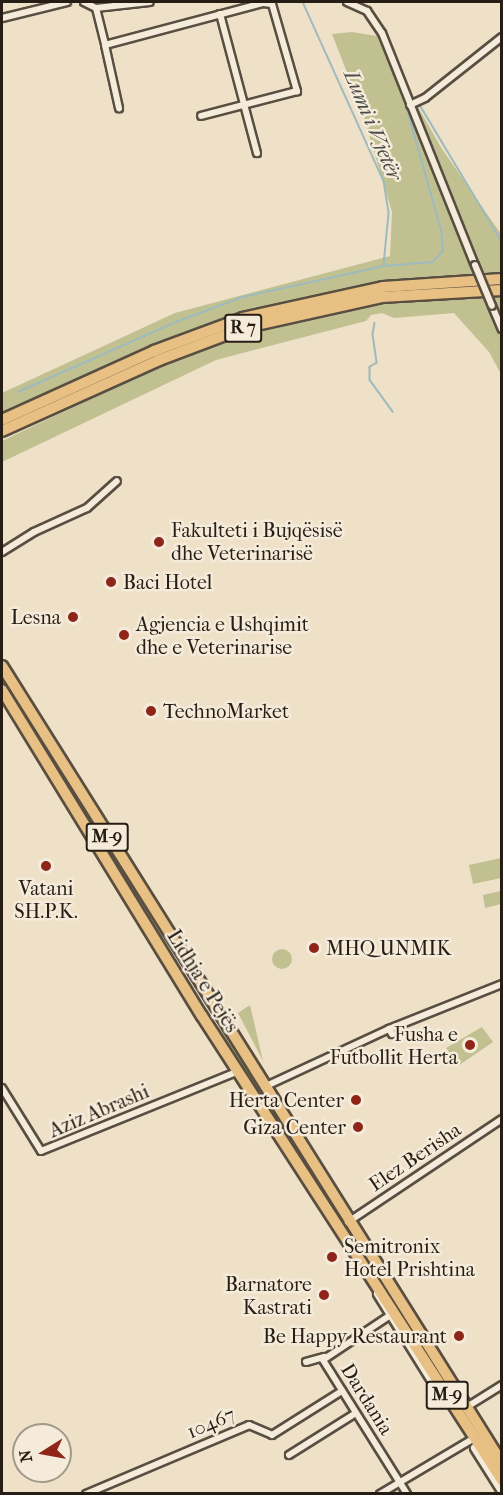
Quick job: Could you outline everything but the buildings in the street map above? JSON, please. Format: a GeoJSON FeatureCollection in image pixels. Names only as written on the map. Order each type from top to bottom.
{"type":"FeatureCollection","features":[{"type":"Feature","properties":{"kind":"highway","name":"R 7"},"geometry":{"type":"LineString","coordinates":[[2,420],[177,341],[262,312],[383,287],[501,279]]}},
{"type":"Feature","properties":{"kind":"highway","name":"R 7"},"geometry":{"type":"LineString","coordinates":[[2,431],[159,360],[246,327],[382,297],[501,290]]}},
{"type":"Feature","properties":{"kind":"highway","name":"Lidhja e Pejës"},"geometry":{"type":"LineString","coordinates":[[2,666],[349,1224],[392,1311]]}},
{"type":"Feature","properties":{"kind":"highway","name":"Lidhja e Pejës"},"geometry":{"type":"LineString","coordinates":[[2,690],[239,1071],[392,1311]]}},
{"type":"Feature","properties":{"kind":"highway","name":"M-9"},"geometry":{"type":"LineString","coordinates":[[392,1311],[501,1480]]}},
{"type":"Feature","properties":{"kind":"highway","name":"M-9"},"geometry":{"type":"LineString","coordinates":[[392,1311],[501,1463]]}},
{"type":"Feature","properties":{"kind":"street"},"geometry":{"type":"LineString","coordinates":[[2,18],[67,2]]}},
{"type":"Feature","properties":{"kind":"street"},"geometry":{"type":"LineString","coordinates":[[84,2],[96,8],[150,2]]}},
{"type":"Feature","properties":{"kind":"street"},"geometry":{"type":"LineString","coordinates":[[347,2],[367,11],[378,24],[501,329]]}},
{"type":"Feature","properties":{"kind":"street"},"geometry":{"type":"LineString","coordinates":[[105,45],[272,4],[297,91],[201,116]]}},
{"type":"Feature","properties":{"kind":"street"},"geometry":{"type":"LineString","coordinates":[[96,8],[119,108]]}},
{"type":"Feature","properties":{"kind":"street"},"geometry":{"type":"LineString","coordinates":[[220,15],[256,153]]}},
{"type":"Feature","properties":{"kind":"street"},"geometry":{"type":"LineString","coordinates":[[410,105],[425,98],[501,37]]}},
{"type":"Feature","properties":{"kind":"street"},"geometry":{"type":"LineString","coordinates":[[2,552],[34,532],[87,508],[117,481]]}},
{"type":"Feature","properties":{"kind":"street"},"geometry":{"type":"LineString","coordinates":[[263,1088],[501,984]]}},
{"type":"Feature","properties":{"kind":"street","name":"Aziz Abrashi"},"geometry":{"type":"LineString","coordinates":[[2,1088],[41,1151],[239,1071]]}},
{"type":"Feature","properties":{"kind":"street","name":"Elez Berisha"},"geometry":{"type":"LineString","coordinates":[[349,1224],[501,1119]]}},
{"type":"Feature","properties":{"kind":"street","name":"Lidhja e Pejës"},"geometry":{"type":"LineString","coordinates":[[349,1224],[358,1229],[501,1453]]}},
{"type":"Feature","properties":{"kind":"street","name":"Dardania"},"geometry":{"type":"LineString","coordinates":[[392,1311],[324,1357],[342,1391],[407,1494]]}},
{"type":"Feature","properties":{"kind":"street"},"geometry":{"type":"LineString","coordinates":[[306,1362],[324,1357]]}},
{"type":"Feature","properties":{"kind":"street"},"geometry":{"type":"LineString","coordinates":[[434,1379],[501,1491]]}},
{"type":"Feature","properties":{"kind":"street"},"geometry":{"type":"LineString","coordinates":[[471,1405],[501,1385]]}},
{"type":"Feature","properties":{"kind":"street","name":"10467"},"geometry":{"type":"LineString","coordinates":[[86,1494],[249,1425],[272,1435],[342,1391]]}},
{"type":"Feature","properties":{"kind":"street"},"geometry":{"type":"LineString","coordinates":[[289,1455],[356,1413]]}},
{"type":"Feature","properties":{"kind":"street"},"geometry":{"type":"LineString","coordinates":[[380,1494],[471,1440]]}},
{"type":"Feature","properties":{"kind":"green space"},"geometry":{"type":"Polygon","coordinates":[[[352,32],[377,36],[442,149],[501,234],[501,374],[489,352],[454,313],[394,318],[382,313],[371,315],[366,321],[216,360],[2,462],[2,441],[80,404],[69,382],[2,414],[2,393],[175,313],[390,256],[392,212],[362,111],[332,34],[352,32]]]}},
{"type":"Feature","properties":{"kind":"green space"},"geometry":{"type":"Polygon","coordinates":[[[2,670],[200,992],[149,918],[2,676],[2,670]]]}},
{"type":"Feature","properties":{"kind":"green space"},"geometry":{"type":"Polygon","coordinates":[[[501,858],[501,878],[473,884],[469,865],[501,858]]]}},
{"type":"Feature","properties":{"kind":"green space"},"geometry":{"type":"Polygon","coordinates":[[[501,891],[501,904],[485,908],[483,895],[501,891]]]}},
{"type":"Feature","properties":{"kind":"green space"},"geometry":{"type":"Polygon","coordinates":[[[278,949],[286,949],[292,955],[292,963],[286,969],[278,969],[272,963],[272,955],[278,949]]]}},
{"type":"Feature","properties":{"kind":"green space"},"geometry":{"type":"Polygon","coordinates":[[[250,1005],[263,1061],[238,1013],[250,1005]]]}},
{"type":"Feature","properties":{"kind":"green space"},"geometry":{"type":"Polygon","coordinates":[[[212,1012],[336,1208],[335,1209],[224,1037],[212,1012]]]}},
{"type":"Feature","properties":{"kind":"green space","name":"Fusha e Futbollit Herta"},"geometry":{"type":"Polygon","coordinates":[[[482,1027],[493,1042],[458,1066],[446,1048],[482,1027]]]}},
{"type":"Feature","properties":{"kind":"waterway","name":"Lumi i Vjetër"},"geometry":{"type":"LineString","coordinates":[[303,2],[384,181],[389,214],[384,265]]}},
{"type":"Feature","properties":{"kind":"waterway"},"geometry":{"type":"LineString","coordinates":[[420,105],[502,242]]}},
{"type":"Feature","properties":{"kind":"waterway"},"geometry":{"type":"LineString","coordinates":[[18,392],[176,322],[243,297],[384,266],[433,262],[443,251],[441,230],[409,117]]}},
{"type":"Feature","properties":{"kind":"waterway","name":"Lumi i Vjetër"},"geometry":{"type":"LineString","coordinates":[[375,323],[373,334],[377,363],[370,367],[370,380],[393,412]]}},
{"type":"Feature","properties":{"kind":"place","name":"Fakulteti i Bujqësisë dhe Veterinarisë"},"geometry":{"type":"Point","coordinates":[159,542]}},
{"type":"Feature","properties":{"kind":"place","name":"Baci Hotel"},"geometry":{"type":"Point","coordinates":[111,582]}},
{"type":"Feature","properties":{"kind":"place","name":"Lesna"},"geometry":{"type":"Point","coordinates":[73,617]}},
{"type":"Feature","properties":{"kind":"place","name":"Agjencia e Ushqimit dhe e Veterinarise"},"geometry":{"type":"Point","coordinates":[124,635]}},
{"type":"Feature","properties":{"kind":"place","name":"TechnoMarket"},"geometry":{"type":"Point","coordinates":[151,711]}},
{"type":"Feature","properties":{"kind":"place","name":"Vatani SH.P.K."},"geometry":{"type":"Point","coordinates":[46,866]}},
{"type":"Feature","properties":{"kind":"place","name":"MHQ UNMIK"},"geometry":{"type":"Point","coordinates":[314,948]}},
{"type":"Feature","properties":{"kind":"place","name":"Fusha e Futbollit Herta"},"geometry":{"type":"Point","coordinates":[470,1045]}},
{"type":"Feature","properties":{"kind":"place","name":"Herta Center"},"geometry":{"type":"Point","coordinates":[356,1100]}},
{"type":"Feature","properties":{"kind":"place","name":"Giza Center"},"geometry":{"type":"Point","coordinates":[358,1127]}},
{"type":"Feature","properties":{"kind":"place","name":"Semitronix Hotel Prishtina"},"geometry":{"type":"Point","coordinates":[332,1257]}},
{"type":"Feature","properties":{"kind":"place","name":"Barnatore Kastrati"},"geometry":{"type":"Point","coordinates":[324,1295]}},
{"type":"Feature","properties":{"kind":"place","name":"Be Happy Restaurant"},"geometry":{"type":"Point","coordinates":[459,1336]}}]}
